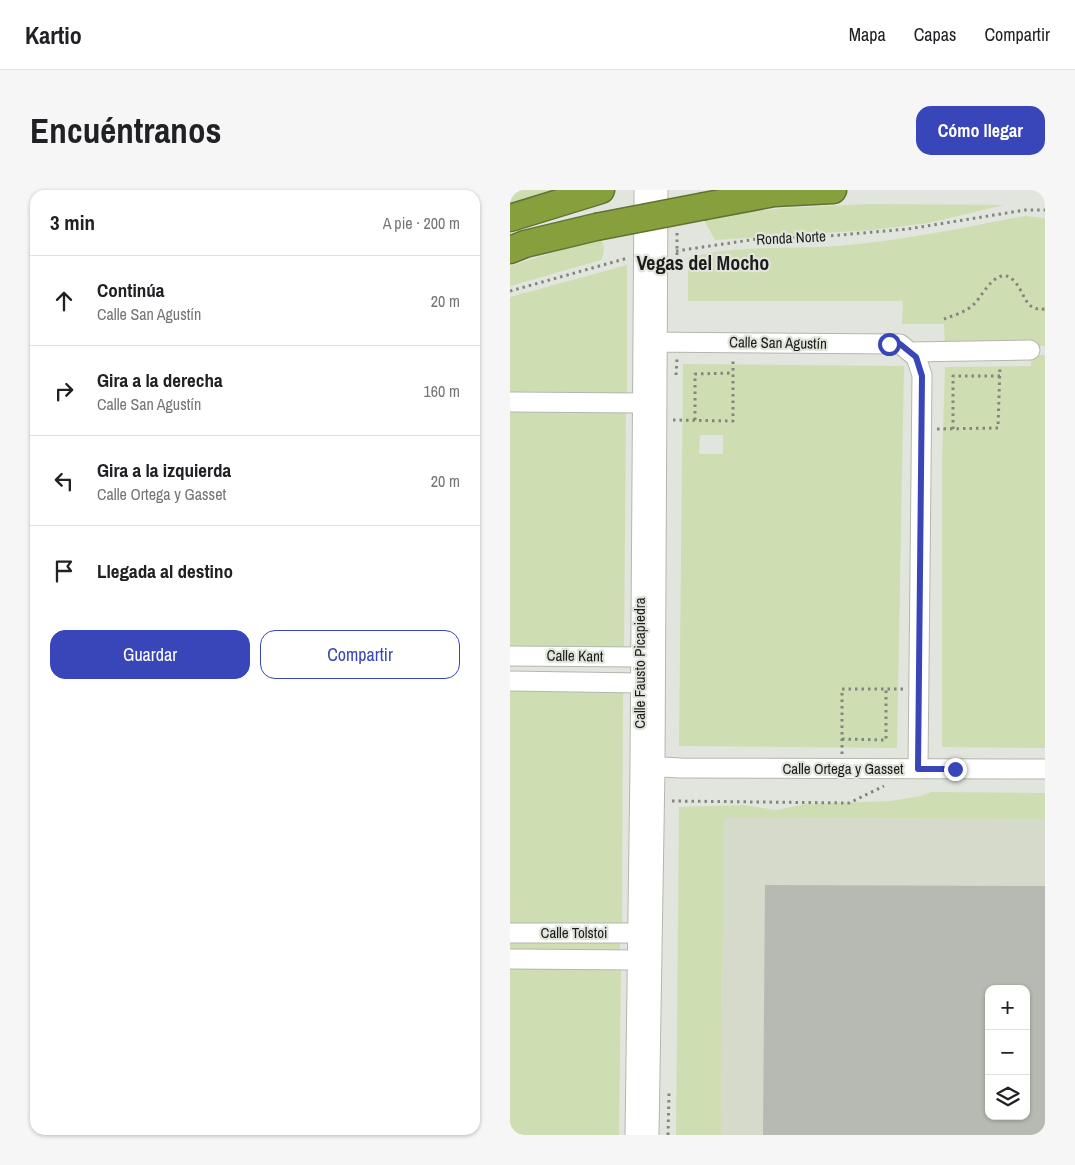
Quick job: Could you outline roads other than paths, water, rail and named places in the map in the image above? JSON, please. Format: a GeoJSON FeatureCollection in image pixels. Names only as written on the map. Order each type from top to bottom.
{"type":"FeatureCollection","features":[{"type":"Feature","properties":{"kind":"highway"},"geometry":{"type":"LineString","coordinates":[[510,250],[525,244],[596,227],[774,193],[833,190]]}},
{"type":"Feature","properties":{"kind":"highway"},"geometry":{"type":"LineString","coordinates":[[510,218],[594,191]]}},
{"type":"Feature","properties":{"kind":"street","name":"Calle Fausto Picapiedra"},"geometry":{"type":"LineString","coordinates":[[644,190],[650,255],[650,342],[657,420],[648,766],[649,1135]]}},
{"type":"Feature","properties":{"kind":"street","name":"Calle Fausto Picapiedra"},"geometry":{"type":"LineString","coordinates":[[650,255],[658,190]]}},
{"type":"Feature","properties":{"kind":"street","name":"Calle Fausto Picapiedra"},"geometry":{"type":"LineString","coordinates":[[635,1135],[638,933],[648,766],[640,683],[641,403],[650,342]]}},
{"type":"Feature","properties":{"kind":"street","name":"Calle San Agustín"},"geometry":{"type":"LineString","coordinates":[[650,342],[900,344],[910,352],[1030,350]]}},
{"type":"Feature","properties":{"kind":"street"},"geometry":{"type":"LineString","coordinates":[[910,352],[916,357],[922,376],[918,769]]}},
{"type":"Feature","properties":{"kind":"street"},"geometry":{"type":"LineString","coordinates":[[510,402],[641,403]]}},
{"type":"Feature","properties":{"kind":"street","name":"Calle Kant"},"geometry":{"type":"LineString","coordinates":[[510,656],[640,657]]}},
{"type":"Feature","properties":{"kind":"street","name":"Calle Kant"},"geometry":{"type":"LineString","coordinates":[[510,681],[640,683]]}},
{"type":"Feature","properties":{"kind":"street","name":"Calle Ortega y Gasset"},"geometry":{"type":"LineString","coordinates":[[648,766],[1045,770]]}},
{"type":"Feature","properties":{"kind":"street","name":"Calle Tolstoi"},"geometry":{"type":"LineString","coordinates":[[510,933],[638,933]]}},
{"type":"Feature","properties":{"kind":"street","name":"Calle Tolstoi"},"geometry":{"type":"LineString","coordinates":[[510,959],[638,960]]}},
{"type":"Feature","properties":{"kind":"district","name":"Vegas del Mocho"},"geometry":{"type":"Point","coordinates":[703,263]}}]}
